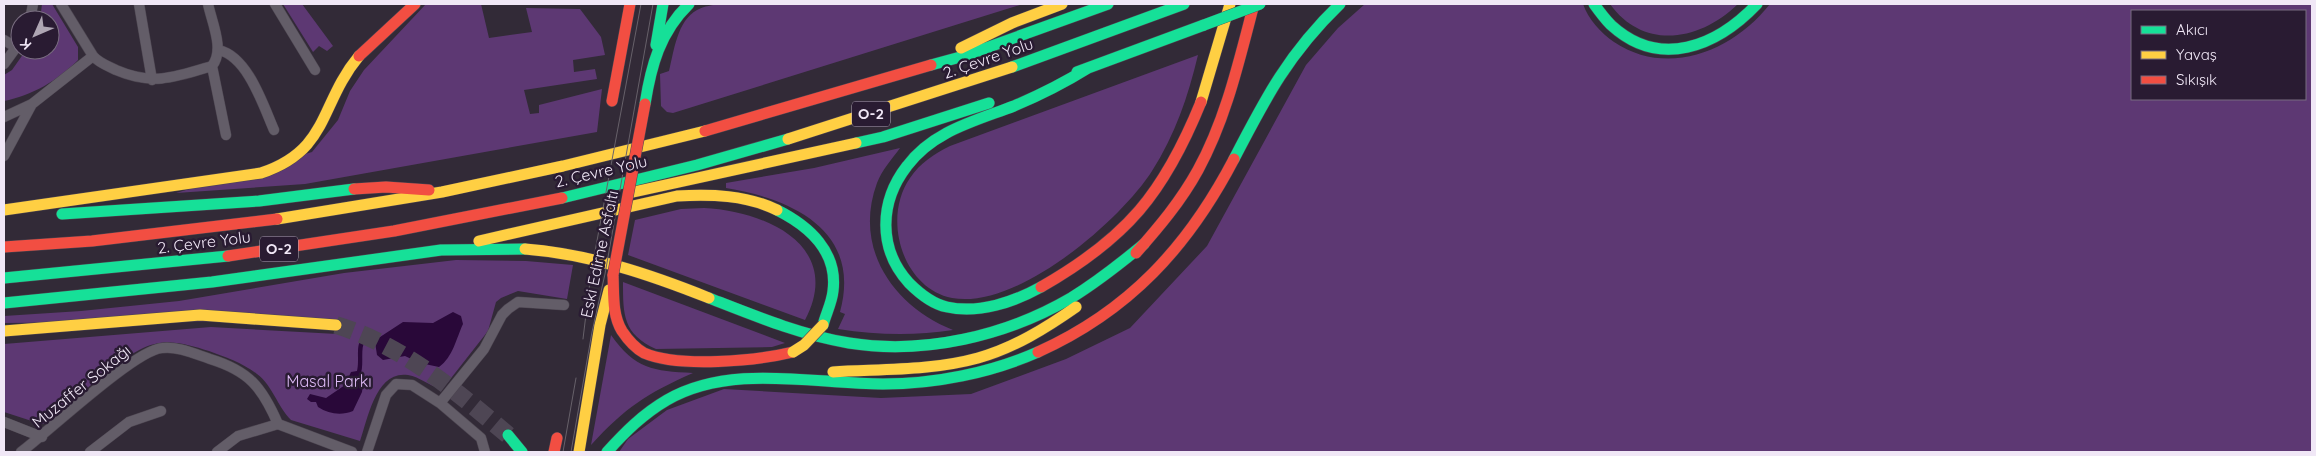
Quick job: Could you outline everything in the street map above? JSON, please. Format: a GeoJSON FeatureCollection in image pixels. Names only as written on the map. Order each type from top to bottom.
{"type":"FeatureCollection","features":[{"type":"Feature","properties":{"kind":"main road"},"geometry":{"type":"LineString","coordinates":[[4,210],[261,173],[285,165],[307,148],[318,134],[341,83],[353,63],[414,4]]}},
{"type":"Feature","properties":{"kind":"main road"},"geometry":{"type":"LineString","coordinates":[[612,101],[630,4]]}},
{"type":"Feature","properties":{"kind":"main road","name":"Eski Edirne Asfaltı"},"geometry":{"type":"LineString","coordinates":[[579,452],[600,325],[613,275],[663,4]]}},
{"type":"Feature","properties":{"kind":"main road"},"geometry":{"type":"LineString","coordinates":[[652,61],[666,31],[680,11],[688,4]]}},
{"type":"Feature","properties":{"kind":"main road"},"geometry":{"type":"LineString","coordinates":[[942,61],[966,44],[1062,4]]}},
{"type":"Feature","properties":{"kind":"main road","name":"2. Çevre Yolu"},"geometry":{"type":"LineString","coordinates":[[4,247],[200,229],[442,192],[563,166],[690,135],[964,56],[1108,4]]}},
{"type":"Feature","properties":{"kind":"main road","name":"2. Çevre Yolu"},"geometry":{"type":"LineString","coordinates":[[4,278],[127,267],[267,251],[429,224],[551,200],[705,162],[832,126],[983,77],[1184,4]]}},
{"type":"Feature","properties":{"kind":"main road"},"geometry":{"type":"LineString","coordinates":[[1088,68],[1067,82],[1040,95],[937,137],[918,152],[903,169],[888,200],[885,220],[887,240],[892,258],[912,288],[928,299],[947,308],[964,309],[1003,304],[1076,268],[1120,233],[1163,184],[1179,157],[1204,95],[1230,4]]}},
{"type":"Feature","properties":{"kind":"main road"},"geometry":{"type":"LineString","coordinates":[[771,378],[933,366],[977,358],[1007,347],[1035,333],[1083,302],[1125,266],[1185,193],[1201,164],[1231,89],[1254,4]]}},
{"type":"Feature","properties":{"kind":"main road"},"geometry":{"type":"LineString","coordinates":[[551,200],[583,200],[632,193],[883,137],[1088,68],[1260,4]]}},
{"type":"Feature","properties":{"kind":"main road"},"geometry":{"type":"LineString","coordinates":[[607,452],[618,438],[649,410],[688,389],[740,378],[882,384],[947,378],[1028,356],[1098,319],[1132,293],[1160,266],[1190,232],[1214,195],[1287,63],[1305,39],[1340,4]]}},
{"type":"Feature","properties":{"kind":"main road"},"geometry":{"type":"LineString","coordinates":[[1594,4],[1602,17],[1615,30],[1632,42],[1652,48],[1678,50],[1706,43],[1719,37],[1740,23],[1757,4]]}},
{"type":"Feature","properties":{"kind":"main road"},"geometry":{"type":"LineString","coordinates":[[4,219],[256,201],[371,186],[407,186],[442,192]]}},
{"type":"Feature","properties":{"kind":"main road"},"geometry":{"type":"LineString","coordinates":[[4,303],[155,290],[444,249],[677,196],[702,194],[740,197],[779,210],[800,222],[817,237],[827,250],[835,279],[830,309],[823,325],[804,346],[793,352],[760,359],[692,360],[660,358],[646,354],[634,346],[620,326],[615,309],[613,275]]}},
{"type":"Feature","properties":{"kind":"main road"},"geometry":{"type":"LineString","coordinates":[[444,249],[529,250],[588,258],[634,270],[820,337],[868,344],[896,345],[958,340],[1016,324],[1059,305],[1079,293],[1144,244]]}},
{"type":"Feature","properties":{"kind":"main road"},"geometry":{"type":"LineString","coordinates":[[4,332],[200,315],[336,325]]}},
{"type":"Feature","properties":{"kind":"main road"},"geometry":{"type":"LineString","coordinates":[[508,435],[522,452]]}},
{"type":"Feature","properties":{"kind":"main road"},"geometry":{"type":"LineString","coordinates":[[554,452],[557,438]]}},
{"type":"Feature","properties":{"kind":"street"},"geometry":{"type":"LineString","coordinates":[[61,4],[98,62],[124,73],[152,80],[168,79],[212,66],[217,60],[219,50],[208,4]]}},
{"type":"Feature","properties":{"kind":"street"},"geometry":{"type":"LineString","coordinates":[[139,4],[152,80]]}},
{"type":"Feature","properties":{"kind":"street"},"geometry":{"type":"LineString","coordinates":[[275,4],[315,70]]}},
{"type":"Feature","properties":{"kind":"street"},"geometry":{"type":"LineString","coordinates":[[219,50],[235,57],[252,82],[274,130]]}},
{"type":"Feature","properties":{"kind":"street"},"geometry":{"type":"LineString","coordinates":[[4,117],[32,104],[93,56]]}},
{"type":"Feature","properties":{"kind":"street"},"geometry":{"type":"LineString","coordinates":[[212,66],[226,135]]}},
{"type":"Feature","properties":{"kind":"street"},"geometry":{"type":"LineString","coordinates":[[4,156],[32,104]]}},
{"type":"Feature","properties":{"kind":"street"},"geometry":{"type":"LineString","coordinates":[[440,403],[484,349],[502,314],[508,309],[518,302],[564,305]]}},
{"type":"Feature","properties":{"kind":"street","name":"Muzaffer Sokağı"},"geometry":{"type":"LineString","coordinates":[[21,452],[42,437],[136,358],[160,348],[182,350],[237,368],[255,382],[269,403],[278,424]]}},
{"type":"Feature","properties":{"kind":"street"},"geometry":{"type":"LineString","coordinates":[[367,452],[386,395],[396,384],[412,385],[440,403],[481,438],[485,452]]}},
{"type":"Feature","properties":{"kind":"street"},"geometry":{"type":"LineString","coordinates":[[90,452],[129,422],[161,411]]}},
{"type":"Feature","properties":{"kind":"street"},"geometry":{"type":"LineString","coordinates":[[4,422],[42,437]]}},
{"type":"Feature","properties":{"kind":"street"},"geometry":{"type":"LineString","coordinates":[[216,452],[238,436],[278,424],[352,452]]}},
{"type":"Feature","properties":{"kind":"green space"},"geometry":{"type":"Polygon","coordinates":[[[42,4],[52,4],[56,10],[41,10],[42,4]]]}},
{"type":"Feature","properties":{"kind":"green space"},"geometry":{"type":"Polygon","coordinates":[[[283,4],[302,4],[333,46],[327,51],[319,46],[313,52],[283,4]]]}},
{"type":"Feature","properties":{"kind":"green space"},"geometry":{"type":"Polygon","coordinates":[[[426,4],[481,4],[489,38],[532,32],[526,8],[580,9],[601,37],[605,55],[573,60],[574,72],[595,69],[597,79],[524,90],[530,114],[539,113],[539,105],[602,89],[597,132],[305,184],[176,193],[312,152],[338,120],[350,91],[364,70],[426,4]]]}},
{"type":"Feature","properties":{"kind":"green space"},"geometry":{"type":"Polygon","coordinates":[[[721,4],[1023,4],[673,113],[667,112],[661,106],[660,74],[669,71],[677,37],[685,21],[697,10],[721,4]]]}},
{"type":"Feature","properties":{"kind":"green space"},"geometry":{"type":"Polygon","coordinates":[[[1365,4],[1583,4],[1588,15],[1596,25],[1614,42],[1635,53],[1656,58],[1677,58],[1698,54],[1719,46],[1738,35],[1755,21],[1770,4],[2312,4],[2312,452],[619,452],[628,439],[667,410],[724,389],[881,398],[971,394],[1066,359],[1130,328],[1207,246],[1306,65],[1338,28],[1365,4]]]}},
{"type":"Feature","properties":{"kind":"green space"},"geometry":{"type":"Polygon","coordinates":[[[1610,4],[1738,4],[1723,17],[1707,26],[1690,33],[1672,36],[1655,34],[1639,29],[1624,19],[1610,4]]]}},
{"type":"Feature","properties":{"kind":"green space"},"geometry":{"type":"Polygon","coordinates":[[[60,17],[78,47],[78,60],[44,86],[14,99],[4,101],[4,75],[12,70],[19,60],[60,60],[60,17]]]}},
{"type":"Feature","properties":{"kind":"green space"},"geometry":{"type":"Polygon","coordinates":[[[1198,55],[1180,115],[1152,171],[1116,214],[1092,236],[1064,258],[1035,276],[1006,290],[978,298],[952,298],[935,292],[920,281],[909,266],[902,249],[898,231],[898,212],[902,194],[910,178],[928,159],[950,146],[1198,55]]]}},
{"type":"Feature","properties":{"kind":"green space"},"geometry":{"type":"Polygon","coordinates":[[[900,148],[879,178],[871,207],[870,230],[875,252],[884,272],[896,290],[912,306],[953,330],[896,334],[838,329],[845,314],[840,312],[844,284],[841,260],[831,240],[816,224],[797,211],[751,193],[726,188],[726,183],[814,168],[900,148]]]}},
{"type":"Feature","properties":{"kind":"green space"},"geometry":{"type":"Polygon","coordinates":[[[704,208],[751,216],[773,225],[792,237],[807,253],[814,272],[814,294],[805,320],[628,255],[635,220],[681,209],[704,208]]]}},
{"type":"Feature","properties":{"kind":"green space","name":"Masal Parkı"},"geometry":{"type":"Polygon","coordinates":[[[456,260],[526,261],[573,265],[567,299],[518,291],[501,298],[496,302],[488,331],[448,382],[440,388],[408,375],[397,375],[388,380],[375,398],[360,441],[291,420],[267,384],[252,370],[209,351],[185,344],[173,343],[147,346],[133,354],[102,375],[50,422],[41,424],[4,412],[4,344],[211,327],[337,334],[341,320],[4,323],[4,316],[81,311],[179,301],[344,273],[456,260]]]}},
{"type":"Feature","properties":{"kind":"green space"},"geometry":{"type":"Polygon","coordinates":[[[623,282],[785,343],[772,347],[656,349],[637,337],[627,322],[623,282]]]}},
{"type":"Feature","properties":{"kind":"green space"},"geometry":{"type":"Polygon","coordinates":[[[611,335],[628,355],[646,366],[667,371],[693,373],[649,395],[626,411],[591,445],[611,335]]]}},
{"type":"Feature","properties":{"kind":"shaded area"},"geometry":{"type":"Polygon","coordinates":[[[453,312],[461,316],[463,324],[451,353],[439,367],[420,363],[405,356],[383,360],[377,355],[375,342],[365,341],[361,373],[364,374],[362,392],[353,411],[340,414],[331,413],[318,407],[316,402],[311,402],[307,399],[310,394],[326,398],[345,385],[351,372],[357,371],[358,349],[362,338],[380,337],[403,322],[433,323],[453,312]]]}},
{"type":"Feature","properties":{"kind":"tunnel"},"geometry":{"type":"LineString","coordinates":[[336,325],[383,344],[406,357],[448,386],[508,435]]}},
{"type":"Feature","properties":{"kind":"tram line"},"geometry":{"type":"LineString","coordinates":[[583,339],[591,273],[641,4]]}},
{"type":"Feature","properties":{"kind":"tram line"},"geometry":{"type":"LineString","coordinates":[[571,452],[653,4]]}},
{"type":"Feature","properties":{"kind":"tram line"},"geometry":{"type":"LineString","coordinates":[[563,452],[576,378]]}},
{"type":"Feature","properties":{"kind":"traffic: fast"},"geometry":{"type":"LineString","coordinates":[[656,45],[663,4]]}},
{"type":"Feature","properties":{"kind":"traffic: fast"},"geometry":{"type":"LineString","coordinates":[[645,104],[650,76],[658,50],[671,26],[689,4]]}},
{"type":"Feature","properties":{"kind":"traffic: fast"},"geometry":{"type":"LineString","coordinates":[[931,65],[964,56],[1108,4]]}},
{"type":"Feature","properties":{"kind":"traffic: fast"},"geometry":{"type":"LineString","coordinates":[[1012,67],[1184,4]]}},
{"type":"Feature","properties":{"kind":"traffic: fast"},"geometry":{"type":"LineString","coordinates":[[1204,25],[1260,4]]}},
{"type":"Feature","properties":{"kind":"traffic: fast"},"geometry":{"type":"LineString","coordinates":[[1234,159],[1268,96],[1292,58],[1340,4]]}},
{"type":"Feature","properties":{"kind":"traffic: fast"},"geometry":{"type":"LineString","coordinates":[[1594,4],[1611,25],[1630,39],[1649,47],[1668,49],[1687,47],[1706,41],[1741,19],[1757,4]]}},
{"type":"Feature","properties":{"kind":"traffic: fast"},"geometry":{"type":"LineString","coordinates":[[1077,72],[1204,25]]}},
{"type":"Feature","properties":{"kind":"traffic: fast"},"geometry":{"type":"LineString","coordinates":[[1041,287],[1008,302],[984,308],[959,309],[936,304],[917,291],[899,270],[887,241],[887,210],[898,180],[917,154],[929,144],[956,128],[1043,93],[1088,68]]}},
{"type":"Feature","properties":{"kind":"traffic: fast"},"geometry":{"type":"LineString","coordinates":[[856,143],[883,137],[989,103]]}},
{"type":"Feature","properties":{"kind":"traffic: fast"},"geometry":{"type":"LineString","coordinates":[[562,198],[697,165],[788,139]]}},
{"type":"Feature","properties":{"kind":"traffic: fast"},"geometry":{"type":"LineString","coordinates":[[62,214],[259,201],[354,189]]}},
{"type":"Feature","properties":{"kind":"traffic: fast"},"geometry":{"type":"LineString","coordinates":[[777,210],[789,216],[810,232],[826,252],[831,264],[833,291],[823,325]]}},
{"type":"Feature","properties":{"kind":"traffic: fast"},"geometry":{"type":"LineString","coordinates":[[709,298],[778,324],[831,340],[877,346],[935,344],[992,332],[1046,311],[1071,298],[1144,244]]}},
{"type":"Feature","properties":{"kind":"traffic: fast"},"geometry":{"type":"LineString","coordinates":[[4,303],[212,282],[441,250],[525,249]]}},
{"type":"Feature","properties":{"kind":"traffic: fast"},"geometry":{"type":"LineString","coordinates":[[4,278],[228,256]]}},
{"type":"Feature","properties":{"kind":"traffic: fast"},"geometry":{"type":"LineString","coordinates":[[607,452],[635,424],[658,405],[692,389],[718,382],[773,378],[883,384],[922,382],[982,371],[1038,352]]}},
{"type":"Feature","properties":{"kind":"traffic: fast"},"geometry":{"type":"LineString","coordinates":[[508,435],[522,452]]}},
{"type":"Feature","properties":{"kind":"traffic: slow"},"geometry":{"type":"LineString","coordinates":[[961,48],[1012,23],[1062,4]]}},
{"type":"Feature","properties":{"kind":"traffic: slow"},"geometry":{"type":"LineString","coordinates":[[1201,102],[1230,4]]}},
{"type":"Feature","properties":{"kind":"traffic: slow"},"geometry":{"type":"LineString","coordinates":[[4,210],[261,173],[283,163],[300,152],[312,139],[346,74],[359,56]]}},
{"type":"Feature","properties":{"kind":"traffic: slow"},"geometry":{"type":"LineString","coordinates":[[788,139],[1012,67]]}},
{"type":"Feature","properties":{"kind":"traffic: slow"},"geometry":{"type":"LineString","coordinates":[[277,219],[442,192],[563,166],[705,131]]}},
{"type":"Feature","properties":{"kind":"traffic: slow"},"geometry":{"type":"LineString","coordinates":[[629,193],[856,143]]}},
{"type":"Feature","properties":{"kind":"traffic: slow"},"geometry":{"type":"LineString","coordinates":[[479,241],[677,196],[703,195],[741,198],[777,210]]}},
{"type":"Feature","properties":{"kind":"traffic: slow"},"geometry":{"type":"LineString","coordinates":[[525,249],[596,260],[641,273],[709,298]]}},
{"type":"Feature","properties":{"kind":"traffic: slow"},"geometry":{"type":"LineString","coordinates":[[579,452],[600,325],[609,290]]}},
{"type":"Feature","properties":{"kind":"traffic: slow"},"geometry":{"type":"LineString","coordinates":[[833,372],[906,369],[978,358],[1004,349],[1029,337],[1076,307]]}},
{"type":"Feature","properties":{"kind":"traffic: slow"},"geometry":{"type":"LineString","coordinates":[[4,331],[200,315],[336,325]]}},
{"type":"Feature","properties":{"kind":"traffic: slow"},"geometry":{"type":"LineString","coordinates":[[793,352],[804,345],[823,325]]}},
{"type":"Feature","properties":{"kind":"traffic: jam"},"geometry":{"type":"LineString","coordinates":[[359,56],[415,4]]}},
{"type":"Feature","properties":{"kind":"traffic: jam"},"geometry":{"type":"LineString","coordinates":[[612,101],[630,4]]}},
{"type":"Feature","properties":{"kind":"traffic: jam"},"geometry":{"type":"LineString","coordinates":[[1136,253],[1177,203],[1208,151],[1231,89],[1254,4]]}},
{"type":"Feature","properties":{"kind":"traffic: jam"},"geometry":{"type":"LineString","coordinates":[[705,131],[931,65]]}},
{"type":"Feature","properties":{"kind":"traffic: jam"},"geometry":{"type":"LineString","coordinates":[[1041,287],[1071,269],[1097,250],[1120,231],[1139,210],[1157,188],[1172,162],[1201,102]]}},
{"type":"Feature","properties":{"kind":"traffic: jam"},"geometry":{"type":"LineString","coordinates":[[613,275],[645,104]]}},
{"type":"Feature","properties":{"kind":"traffic: jam"},"geometry":{"type":"LineString","coordinates":[[1038,352],[1071,336],[1101,317],[1153,273],[1197,221],[1234,159]]}},
{"type":"Feature","properties":{"kind":"traffic: jam"},"geometry":{"type":"LineString","coordinates":[[354,189],[386,187],[429,190]]}},
{"type":"Feature","properties":{"kind":"traffic: jam"},"geometry":{"type":"LineString","coordinates":[[228,256],[394,231],[562,198]]}},
{"type":"Feature","properties":{"kind":"traffic: jam"},"geometry":{"type":"LineString","coordinates":[[4,247],[92,241],[277,219]]}},
{"type":"Feature","properties":{"kind":"traffic: jam"},"geometry":{"type":"LineString","coordinates":[[613,275],[614,304],[619,325],[629,341],[644,353],[659,358],[718,362],[793,352]]}},
{"type":"Feature","properties":{"kind":"traffic: jam"},"geometry":{"type":"LineString","coordinates":[[554,452],[557,438]]}}]}
